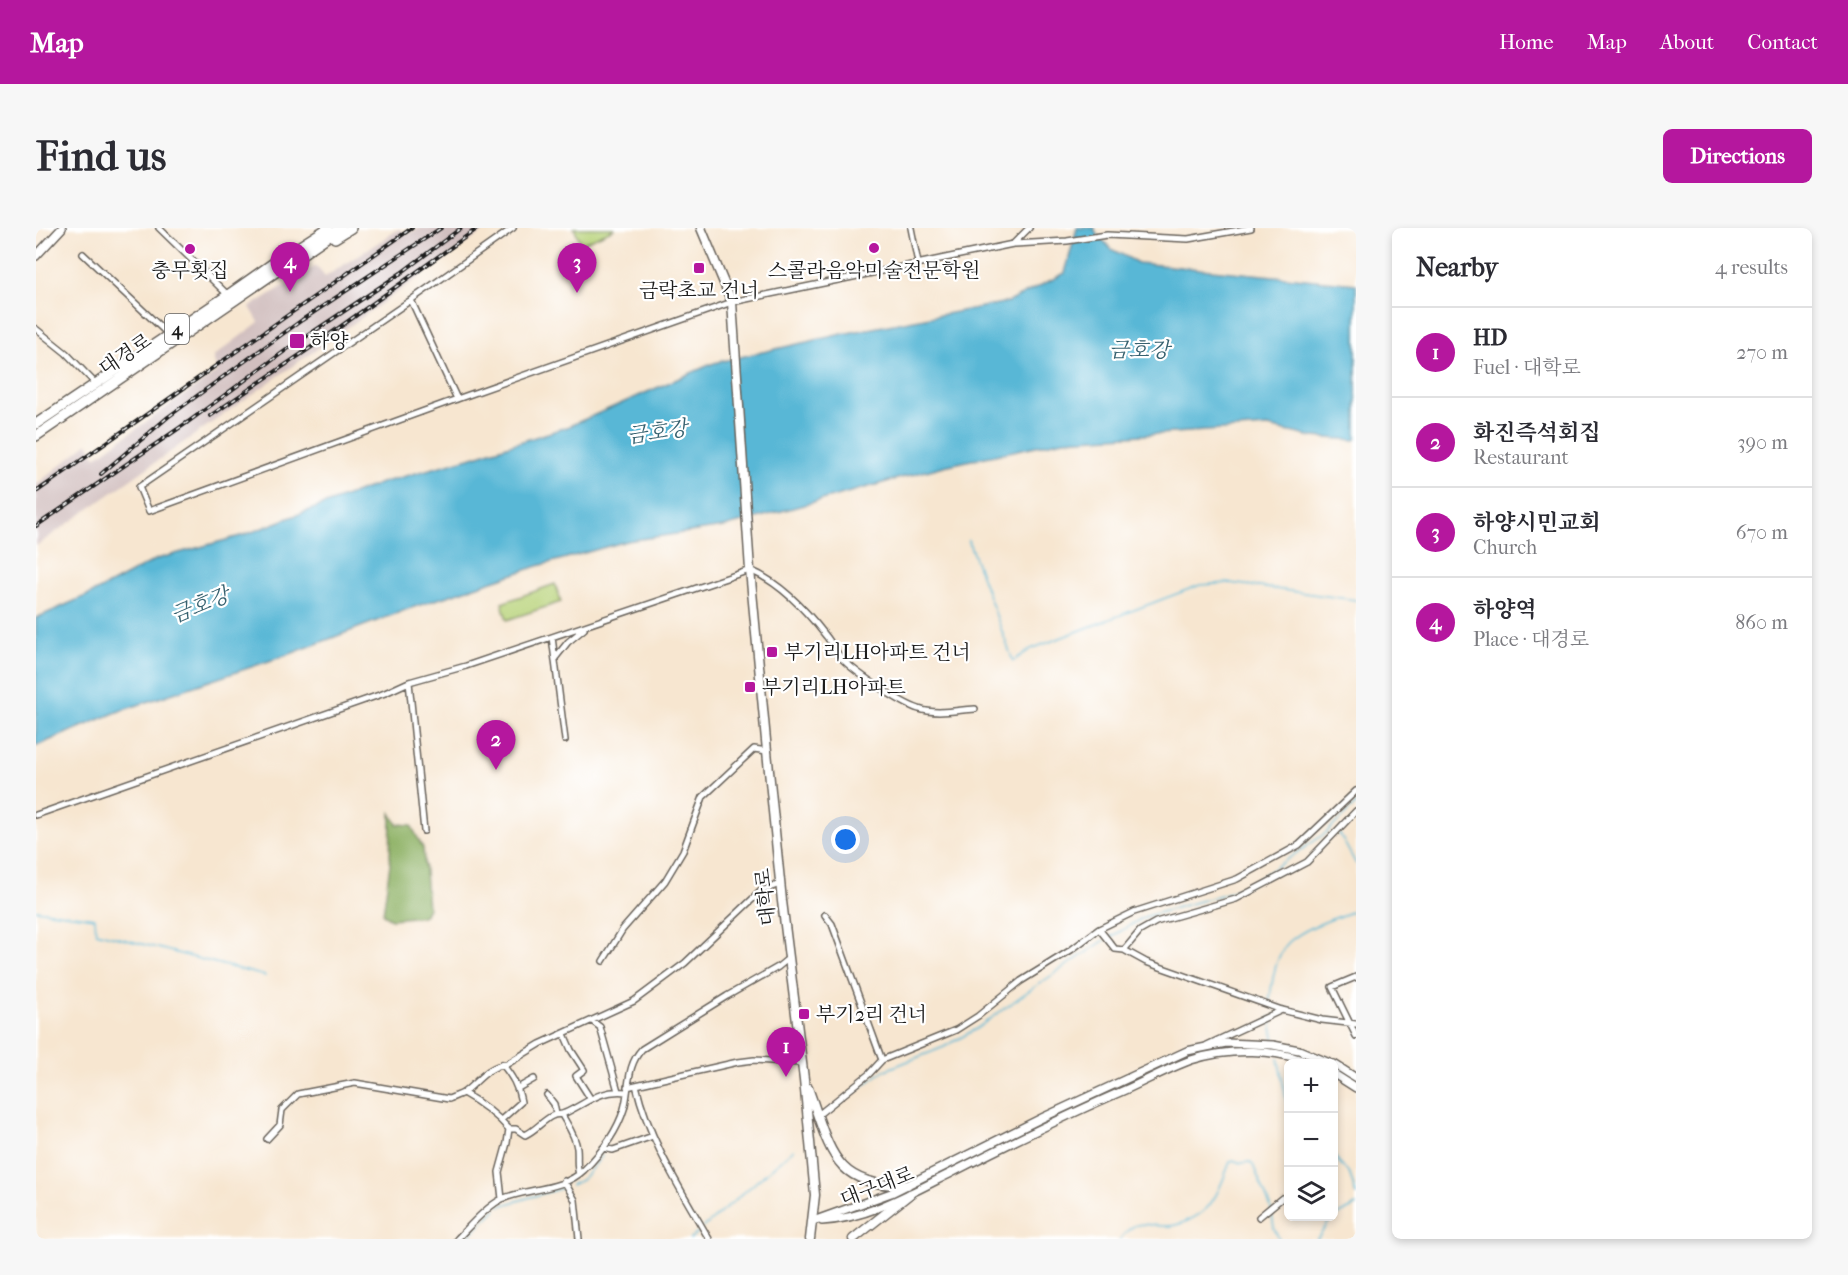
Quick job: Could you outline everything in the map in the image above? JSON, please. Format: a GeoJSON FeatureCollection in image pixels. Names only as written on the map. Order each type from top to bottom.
{"type":"FeatureCollection","features":[{"type":"Feature","properties":{"kind":"main road"},"geometry":{"type":"LineString","coordinates":[[320,234],[328,228]]}},
{"type":"Feature","properties":{"kind":"main road"},"geometry":{"type":"LineString","coordinates":[[320,234],[340,228]]}},
{"type":"Feature","properties":{"kind":"main road"},"geometry":{"type":"LineString","coordinates":[[301,255],[317,249],[351,228]]}},
{"type":"Feature","properties":{"kind":"main road"},"geometry":{"type":"LineString","coordinates":[[701,228],[732,302]]}},
{"type":"Feature","properties":{"kind":"main road","name":"대경로"},"geometry":{"type":"LineString","coordinates":[[36,436],[230,299],[287,249],[320,234]]}},
{"type":"Feature","properties":{"kind":"main road","name":"대경로"},"geometry":{"type":"LineString","coordinates":[[36,424],[168,334],[301,255],[320,234]]}},
{"type":"Feature","properties":{"kind":"main road","name":"대학로"},"geometry":{"type":"LineString","coordinates":[[732,302],[750,570],[766,751],[815,1195],[810,1239]]}},
{"type":"Feature","properties":{"kind":"main road"},"geometry":{"type":"LineString","coordinates":[[804,1079],[829,1147],[842,1165],[853,1175],[869,1183],[908,1189]]}},
{"type":"Feature","properties":{"kind":"main road"},"geometry":{"type":"LineString","coordinates":[[853,1239],[908,1189]]}},
{"type":"Feature","properties":{"kind":"street"},"geometry":{"type":"LineString","coordinates":[[36,256],[62,228]]}},
{"type":"Feature","properties":{"kind":"street"},"geometry":{"type":"LineString","coordinates":[[159,228],[230,299]]}},
{"type":"Feature","properties":{"kind":"street"},"geometry":{"type":"LineString","coordinates":[[513,228],[139,487],[149,511],[732,302],[1013,244],[1067,241],[1107,235],[1188,239],[1251,228]]}},
{"type":"Feature","properties":{"kind":"street"},"geometry":{"type":"LineString","coordinates":[[911,228],[918,263]]}},
{"type":"Feature","properties":{"kind":"street"},"geometry":{"type":"LineString","coordinates":[[1013,244],[1029,228]]}},
{"type":"Feature","properties":{"kind":"street"},"geometry":{"type":"LineString","coordinates":[[83,254],[168,334]]}},
{"type":"Feature","properties":{"kind":"street"},"geometry":{"type":"LineString","coordinates":[[411,300],[457,399]]}},
{"type":"Feature","properties":{"kind":"street"},"geometry":{"type":"LineString","coordinates":[[36,329],[66,353],[95,383]]}},
{"type":"Feature","properties":{"kind":"street"},"geometry":{"type":"LineString","coordinates":[[36,815],[385,693],[410,682],[466,666],[750,570],[762,575],[788,593],[827,637],[840,657],[899,701],[919,710],[933,712],[975,709]]}},
{"type":"Feature","properties":{"kind":"street"},"geometry":{"type":"LineString","coordinates":[[556,657],[568,642],[588,625]]}},
{"type":"Feature","properties":{"kind":"street"},"geometry":{"type":"LineString","coordinates":[[552,637],[564,740]]}},
{"type":"Feature","properties":{"kind":"street"},"geometry":{"type":"LineString","coordinates":[[410,682],[424,831]]}},
{"type":"Feature","properties":{"kind":"street"},"geometry":{"type":"LineString","coordinates":[[603,961],[614,941],[665,881],[683,851],[703,797],[754,749],[766,751]]}},
{"type":"Feature","properties":{"kind":"street"},"geometry":{"type":"LineString","coordinates":[[818,1114],[869,1074],[882,1060],[915,1048],[978,1016],[1021,981],[1071,950],[1099,929],[1134,912],[1237,879],[1299,845],[1356,791]]}},
{"type":"Feature","properties":{"kind":"street"},"geometry":{"type":"LineString","coordinates":[[1124,950],[1135,935],[1156,922],[1236,899],[1307,862],[1356,811]]}},
{"type":"Feature","properties":{"kind":"street"},"geometry":{"type":"LineString","coordinates":[[267,1139],[280,1125],[282,1110],[298,1094],[355,1083],[449,1099],[463,1093],[483,1074],[645,993],[685,963],[761,891],[780,884]]}},
{"type":"Feature","properties":{"kind":"street"},"geometry":{"type":"LineString","coordinates":[[825,915],[832,924],[882,1060]]}},
{"type":"Feature","properties":{"kind":"street"},"geometry":{"type":"LineString","coordinates":[[1099,929],[1115,948],[1124,950],[1146,962],[1282,1011],[1356,1024]]}},
{"type":"Feature","properties":{"kind":"street"},"geometry":{"type":"LineString","coordinates":[[457,1239],[502,1199],[564,1181],[579,1174],[603,1148],[620,1120],[629,1072],[642,1048],[778,967],[789,958]]}},
{"type":"Feature","properties":{"kind":"street"},"geometry":{"type":"LineString","coordinates":[[1356,977],[1332,987],[1356,1036]]}},
{"type":"Feature","properties":{"kind":"street"},"geometry":{"type":"LineString","coordinates":[[1202,1047],[1282,1011]]}},
{"type":"Feature","properties":{"kind":"street"},"geometry":{"type":"LineString","coordinates":[[592,1021],[600,1028],[618,1091]]}},
{"type":"Feature","properties":{"kind":"street"},"geometry":{"type":"LineString","coordinates":[[564,1034],[584,1070],[576,1076],[590,1098]]}},
{"type":"Feature","properties":{"kind":"street","name":"대구대로"},"geometry":{"type":"LineString","coordinates":[[813,1221],[862,1213],[1044,1117],[1186,1051],[1226,1043],[1273,1045],[1299,1050],[1321,1059]]}},
{"type":"Feature","properties":{"kind":"street","name":"대구대로"},"geometry":{"type":"LineString","coordinates":[[908,1189],[1191,1060],[1233,1053],[1275,1054],[1297,1059]]}},
{"type":"Feature","properties":{"kind":"street"},"geometry":{"type":"LineString","coordinates":[[463,1093],[481,1103],[509,1129],[516,1129],[525,1135],[590,1098],[626,1090],[636,1085],[738,1062],[754,1060],[802,1063]]}},
{"type":"Feature","properties":{"kind":"street"},"geometry":{"type":"LineString","coordinates":[[501,1120],[521,1102],[518,1088],[502,1064]]}},
{"type":"Feature","properties":{"kind":"street"},"geometry":{"type":"LineString","coordinates":[[1338,1067],[1356,1078]]}},
{"type":"Feature","properties":{"kind":"street"},"geometry":{"type":"LineString","coordinates":[[1338,1077],[1356,1088]]}},
{"type":"Feature","properties":{"kind":"street"},"geometry":{"type":"LineString","coordinates":[[518,1088],[534,1078]]}},
{"type":"Feature","properties":{"kind":"street"},"geometry":{"type":"LineString","coordinates":[[636,1085],[653,1136],[709,1239]]}},
{"type":"Feature","properties":{"kind":"street"},"geometry":{"type":"LineString","coordinates":[[547,1095],[572,1131],[577,1148],[576,1164],[579,1174]]}},
{"type":"Feature","properties":{"kind":"street"},"geometry":{"type":"LineString","coordinates":[[502,1199],[499,1172],[509,1129]]}},
{"type":"Feature","properties":{"kind":"street"},"geometry":{"type":"LineString","coordinates":[[603,1148],[613,1150],[653,1136]]}},
{"type":"Feature","properties":{"kind":"street"},"geometry":{"type":"LineString","coordinates":[[564,1181],[575,1200],[579,1239]]}},
{"type":"Feature","properties":{"kind":"street"},"geometry":{"type":"LineString","coordinates":[[1259,1217],[1282,1198]]}},
{"type":"Feature","properties":{"kind":"shaded area"},"geometry":{"type":"Polygon","coordinates":[[[420,228],[489,228],[36,546],[36,485],[88,443],[96,457],[217,372],[213,357],[259,322],[250,307],[316,266],[325,277],[399,229],[407,234],[420,228]]]}},
{"type":"Feature","properties":{"kind":"green space"},"geometry":{"type":"Polygon","coordinates":[[[574,228],[614,228],[614,229],[581,244],[574,228]]]}},
{"type":"Feature","properties":{"kind":"green space"},"geometry":{"type":"Polygon","coordinates":[[[555,584],[561,602],[507,620],[502,603],[555,584]]]}},
{"type":"Feature","properties":{"kind":"green space"},"geometry":{"type":"Polygon","coordinates":[[[391,813],[397,824],[411,825],[423,848],[428,908],[424,916],[391,919],[383,914],[390,864],[391,813]]]}},
{"type":"Feature","properties":{"kind":"water","name":"금호강"},"geometry":{"type":"Polygon","coordinates":[[[1077,228],[1095,228],[1095,232],[1111,249],[1138,263],[1356,284],[1356,440],[1312,437],[1268,427],[1064,440],[944,466],[724,527],[627,541],[538,566],[408,609],[290,654],[117,712],[36,746],[36,618],[97,591],[157,559],[244,535],[381,483],[567,427],[714,363],[842,334],[1008,302],[1065,273],[1077,228]]]}},
{"type":"Feature","properties":{"kind":"waterway"},"geometry":{"type":"LineString","coordinates":[[968,540],[1013,661],[1031,649],[1200,585],[1230,583],[1356,600]]}},
{"type":"Feature","properties":{"kind":"waterway"},"geometry":{"type":"LineString","coordinates":[[1109,938],[1144,917],[1228,893],[1252,883],[1326,833],[1356,804]]}},
{"type":"Feature","properties":{"kind":"waterway"},"geometry":{"type":"LineString","coordinates":[[1339,833],[1356,864]]}},
{"type":"Feature","properties":{"kind":"waterway"},"geometry":{"type":"LineString","coordinates":[[36,910],[95,918],[96,932],[265,976]]}},
{"type":"Feature","properties":{"kind":"waterway"},"geometry":{"type":"LineString","coordinates":[[1269,1004],[1277,963],[1289,942],[1312,927],[1356,910]]}},
{"type":"Feature","properties":{"kind":"waterway"},"geometry":{"type":"LineString","coordinates":[[856,1091],[883,1071],[944,1047],[976,1029],[1105,940]]}},
{"type":"Feature","properties":{"kind":"waterway"},"geometry":{"type":"LineString","coordinates":[[1270,1017],[1275,1042]]}},
{"type":"Feature","properties":{"kind":"waterway"},"geometry":{"type":"LineString","coordinates":[[1278,1058],[1284,1088]]}},
{"type":"Feature","properties":{"kind":"waterway"},"geometry":{"type":"LineString","coordinates":[[704,1227],[793,1150]]}},
{"type":"Feature","properties":{"kind":"waterway"},"geometry":{"type":"LineString","coordinates":[[571,1185],[582,1180],[602,1156]]}},
{"type":"Feature","properties":{"kind":"waterway"},"geometry":{"type":"LineString","coordinates":[[1120,1239],[1135,1225],[1170,1226],[1188,1221],[1198,1215],[1214,1198],[1233,1160],[1241,1163],[1250,1162],[1253,1165],[1271,1208],[1274,1228],[1279,1239]]}},
{"type":"Feature","properties":{"kind":"waterway"},"geometry":{"type":"LineString","coordinates":[[1338,1161],[1350,1175],[1356,1195]]}},
{"type":"Feature","properties":{"kind":"waterway"},"geometry":{"type":"LineString","coordinates":[[500,1206],[562,1188]]}},
{"type":"Feature","properties":{"kind":"waterway"},"geometry":{"type":"LineString","coordinates":[[1317,1239],[1331,1219],[1356,1205]]}},
{"type":"Feature","properties":{"kind":"waterway"},"geometry":{"type":"LineString","coordinates":[[466,1239],[496,1209]]}},
{"type":"Feature","properties":{"kind":"waterway"},"geometry":{"type":"LineString","coordinates":[[690,1239],[701,1230]]}},
{"type":"Feature","properties":{"kind":"railway"},"geometry":{"type":"LineString","coordinates":[[36,492],[412,228]]}},
{"type":"Feature","properties":{"kind":"railway"},"geometry":{"type":"LineString","coordinates":[[101,474],[168,417],[216,382],[302,320],[441,228]]}},
{"type":"Feature","properties":{"kind":"railway"},"geometry":{"type":"LineString","coordinates":[[36,526],[188,422],[289,348],[401,273],[461,228]]}},
{"type":"Feature","properties":{"kind":"railway"},"geometry":{"type":"LineString","coordinates":[[210,416],[319,342],[478,228]]}},
{"type":"Feature","properties":{"kind":"place","name":"스콜라음악미술전문학원"},"geometry":{"type":"Point","coordinates":[874,248]}},
{"type":"Feature","properties":{"kind":"place","name":"충무횟집"},"geometry":{"type":"Point","coordinates":[190,249]}},
{"type":"Feature","properties":{"kind":"place","name":"금락초교 건너"},"geometry":{"type":"Point","coordinates":[699,268]}},
{"type":"Feature","properties":{"kind":"place","name":"하양역"},"geometry":{"type":"Point","coordinates":[290,292]}},
{"type":"Feature","properties":{"kind":"place","name":"하양시민교회"},"geometry":{"type":"Point","coordinates":[577,293]}},
{"type":"Feature","properties":{"kind":"place","name":"하양"},"geometry":{"type":"Point","coordinates":[297,341]}},
{"type":"Feature","properties":{"kind":"place","name":"부기리LH아파트 건너"},"geometry":{"type":"Point","coordinates":[772,652]}},
{"type":"Feature","properties":{"kind":"place","name":"부기리LH아파트"},"geometry":{"type":"Point","coordinates":[750,687]}},
{"type":"Feature","properties":{"kind":"place","name":"화진즉석회집"},"geometry":{"type":"Point","coordinates":[496,770]}},
{"type":"Feature","properties":{"kind":"place","name":"부기2리 건너"},"geometry":{"type":"Point","coordinates":[804,1014]}},
{"type":"Feature","properties":{"kind":"place","name":"HD"},"geometry":{"type":"Point","coordinates":[786,1077]}}]}
